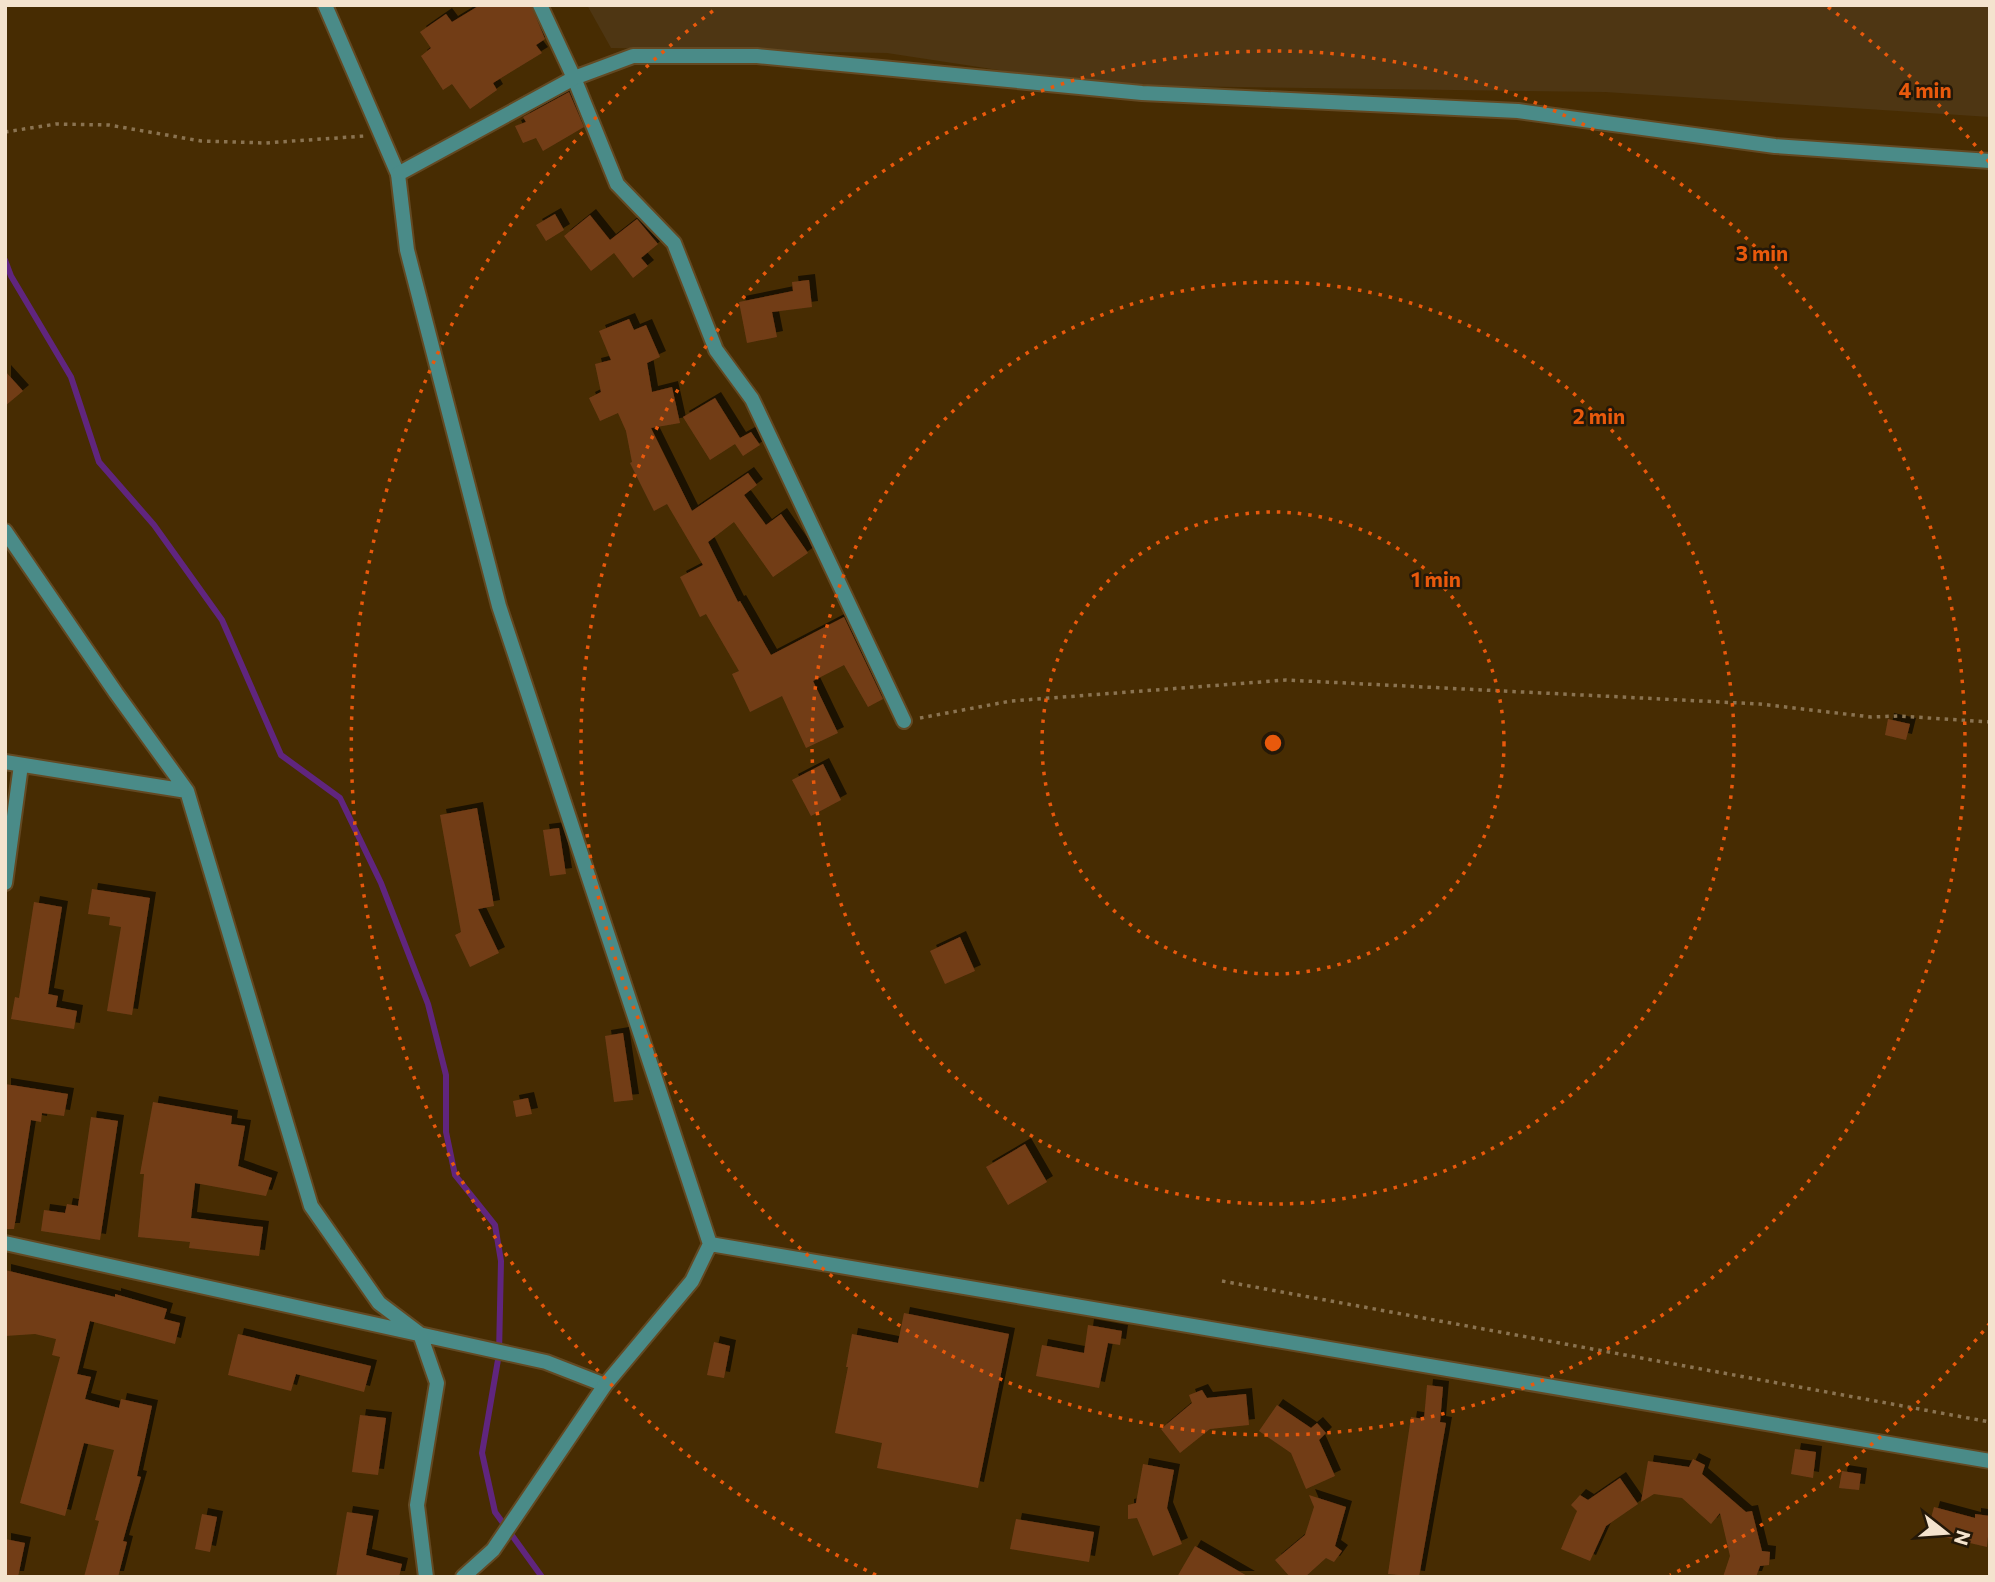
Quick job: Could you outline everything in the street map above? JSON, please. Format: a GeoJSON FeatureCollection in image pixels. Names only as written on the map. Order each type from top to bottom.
{"type":"FeatureCollection","features":[{"type":"Feature","properties":{"kind":"street"},"geometry":{"type":"LineString","coordinates":[[325,5],[398,174],[407,250],[499,606],[710,1244],[692,1281],[605,1385],[493,1550],[463,1577]]}},
{"type":"Feature","properties":{"kind":"street"},"geometry":{"type":"LineString","coordinates":[[540,5],[574,78],[617,184],[674,243],[716,351],[751,399],[904,721]]}},
{"type":"Feature","properties":{"kind":"street"},"geometry":{"type":"LineString","coordinates":[[398,174],[574,78],[633,56],[757,56],[1142,93],[1518,111],[1775,146],[1990,161]]}},
{"type":"Feature","properties":{"kind":"street"},"geometry":{"type":"LineString","coordinates":[[5,531],[187,791],[311,1206],[379,1303],[420,1334],[437,1383],[418,1505],[426,1577]]}},
{"type":"Feature","properties":{"kind":"street"},"geometry":{"type":"LineString","coordinates":[[5,762],[187,791]]}},
{"type":"Feature","properties":{"kind":"street"},"geometry":{"type":"LineString","coordinates":[[5,883],[21,765]]}},
{"type":"Feature","properties":{"kind":"street"},"geometry":{"type":"LineString","coordinates":[[5,1243],[546,1362],[605,1385]]}},
{"type":"Feature","properties":{"kind":"street"},"geometry":{"type":"LineString","coordinates":[[710,1244],[1990,1461]]}},
{"type":"Feature","properties":{"kind":"path"},"geometry":{"type":"LineString","coordinates":[[5,132],[56,124],[109,125],[201,141],[265,143],[381,134]]}},
{"type":"Feature","properties":{"kind":"path"},"geometry":{"type":"LineString","coordinates":[[904,721],[1011,701],[1286,680],[1760,704],[1871,717],[1899,716],[1990,722]]}},
{"type":"Feature","properties":{"kind":"path"},"geometry":{"type":"LineString","coordinates":[[1222,1281],[1990,1422]]}},
{"type":"Feature","properties":{"kind":"shaded area"},"geometry":{"type":"Polygon","coordinates":[[[587,5],[1990,5],[1990,117],[1605,92],[1096,85],[887,53],[611,48],[587,5]]]}},
{"type":"Feature","properties":{"kind":"building"},"geometry":{"type":"Polygon","coordinates":[[[480,5],[531,5],[545,39],[536,45],[542,53],[493,83],[497,90],[470,109],[452,84],[443,90],[421,56],[431,48],[420,32],[446,14],[452,22],[480,5]]]}},
{"type":"Feature","properties":{"kind":"building"},"geometry":{"type":"Polygon","coordinates":[[[569,92],[584,127],[543,151],[536,138],[523,143],[515,126],[526,122],[523,117],[569,92]]]}},
{"type":"Feature","properties":{"kind":"building"},"geometry":{"type":"Polygon","coordinates":[[[555,214],[564,230],[546,241],[536,225],[555,214]]]}},
{"type":"Feature","properties":{"kind":"building"},"geometry":{"type":"Polygon","coordinates":[[[590,215],[610,240],[637,219],[658,244],[641,258],[648,266],[633,278],[614,253],[591,271],[564,236],[590,215]]]}},
{"type":"Feature","properties":{"kind":"building"},"geometry":{"type":"Polygon","coordinates":[[[809,280],[812,307],[772,312],[777,337],[747,343],[739,302],[793,291],[792,282],[809,280]]]}},
{"type":"Feature","properties":{"kind":"building"},"geometry":{"type":"Polygon","coordinates":[[[629,319],[634,330],[646,325],[660,357],[647,363],[652,392],[672,387],[680,423],[651,428],[692,511],[748,473],[757,485],[744,495],[766,525],[781,514],[808,553],[773,577],[734,522],[708,542],[738,602],[740,601],[771,655],[844,617],[883,699],[868,707],[844,665],[813,681],[838,733],[806,748],[782,696],[750,712],[732,674],[739,671],[706,614],[700,617],[680,577],[703,565],[667,504],[654,511],[630,463],[632,462],[626,431],[618,413],[600,421],[589,398],[601,392],[595,364],[611,360],[599,331],[629,319]]]}},
{"type":"Feature","properties":{"kind":"building"},"geometry":{"type":"Polygon","coordinates":[[[5,371],[23,391],[5,406],[5,371]]]}},
{"type":"Feature","properties":{"kind":"building"},"geometry":{"type":"Polygon","coordinates":[[[715,398],[740,438],[751,432],[760,445],[743,456],[735,444],[710,460],[683,417],[715,398]]]}},
{"type":"Feature","properties":{"kind":"building"},"geometry":{"type":"Polygon","coordinates":[[[1888,719],[1910,724],[1906,740],[1885,735],[1888,719]]]}},
{"type":"Feature","properties":{"kind":"building"},"geometry":{"type":"Polygon","coordinates":[[[823,764],[841,800],[811,816],[792,780],[823,764]]]}},
{"type":"Feature","properties":{"kind":"building"},"geometry":{"type":"Polygon","coordinates":[[[477,808],[494,906],[478,909],[499,953],[470,967],[455,935],[461,932],[440,815],[477,808]]]}},
{"type":"Feature","properties":{"kind":"building"},"geometry":{"type":"Polygon","coordinates":[[[559,828],[566,874],[550,876],[543,830],[559,828]]]}},
{"type":"Feature","properties":{"kind":"building"},"geometry":{"type":"Polygon","coordinates":[[[92,889],[150,898],[132,1015],[107,1011],[121,927],[109,925],[110,917],[88,914],[92,889]]]}},
{"type":"Feature","properties":{"kind":"building"},"geometry":{"type":"Polygon","coordinates":[[[34,902],[62,907],[48,994],[58,996],[56,1007],[77,1011],[74,1029],[11,1019],[15,997],[19,998],[34,902]]]}},
{"type":"Feature","properties":{"kind":"building"},"geometry":{"type":"Polygon","coordinates":[[[960,937],[975,971],[945,984],[930,951],[960,937]]]}},
{"type":"Feature","properties":{"kind":"building"},"geometry":{"type":"Polygon","coordinates":[[[623,1033],[633,1100],[614,1102],[605,1036],[623,1033]]]}},
{"type":"Feature","properties":{"kind":"building"},"geometry":{"type":"Polygon","coordinates":[[[5,1084],[68,1094],[64,1116],[42,1113],[41,1122],[31,1120],[14,1229],[5,1229],[5,1084]]]}},
{"type":"Feature","properties":{"kind":"building"},"geometry":{"type":"Polygon","coordinates":[[[528,1098],[532,1114],[516,1117],[513,1101],[528,1098]]]}},
{"type":"Feature","properties":{"kind":"building"},"geometry":{"type":"Polygon","coordinates":[[[153,1102],[232,1116],[231,1124],[245,1126],[238,1166],[272,1178],[266,1196],[195,1183],[191,1218],[263,1227],[259,1256],[189,1248],[190,1242],[138,1237],[144,1174],[140,1174],[153,1102]]]}},
{"type":"Feature","properties":{"kind":"building"},"geometry":{"type":"Polygon","coordinates":[[[91,1117],[118,1121],[100,1240],[41,1231],[44,1210],[65,1213],[67,1204],[78,1206],[91,1117]]]}},
{"type":"Feature","properties":{"kind":"building"},"geometry":{"type":"Polygon","coordinates":[[[1025,1144],[1047,1182],[1008,1205],[986,1167],[1025,1144]]]}},
{"type":"Feature","properties":{"kind":"building"},"geometry":{"type":"Polygon","coordinates":[[[5,1270],[115,1297],[115,1294],[167,1309],[164,1319],[180,1323],[175,1344],[90,1321],[77,1374],[91,1377],[85,1399],[119,1408],[121,1399],[152,1406],[137,1476],[141,1477],[123,1541],[127,1542],[118,1577],[84,1577],[99,1521],[95,1520],[114,1450],[84,1443],[65,1516],[20,1503],[60,1357],[52,1355],[56,1339],[35,1334],[5,1336],[5,1270]]]}},
{"type":"Feature","properties":{"kind":"building"},"geometry":{"type":"Polygon","coordinates":[[[904,1313],[1009,1334],[978,1488],[877,1468],[882,1443],[835,1433],[852,1334],[898,1343],[904,1313]]]}},
{"type":"Feature","properties":{"kind":"building"},"geometry":{"type":"Polygon","coordinates":[[[1088,1325],[1122,1331],[1120,1345],[1108,1343],[1099,1388],[1036,1376],[1042,1345],[1084,1353],[1088,1325]]]}},
{"type":"Feature","properties":{"kind":"building"},"geometry":{"type":"Polygon","coordinates":[[[238,1334],[371,1366],[364,1392],[296,1374],[291,1391],[228,1375],[238,1334]]]}},
{"type":"Feature","properties":{"kind":"building"},"geometry":{"type":"Polygon","coordinates":[[[714,1342],[730,1346],[724,1378],[707,1375],[714,1342]]]}},
{"type":"Feature","properties":{"kind":"building"},"geometry":{"type":"Polygon","coordinates":[[[1427,1385],[1443,1387],[1440,1422],[1446,1423],[1419,1577],[1388,1574],[1411,1417],[1424,1419],[1427,1385]]]}},
{"type":"Feature","properties":{"kind":"building"},"geometry":{"type":"Polygon","coordinates":[[[1202,1390],[1207,1398],[1246,1394],[1249,1425],[1210,1429],[1180,1453],[1161,1429],[1192,1403],[1189,1395],[1202,1390]]]}},
{"type":"Feature","properties":{"kind":"building"},"geometry":{"type":"Polygon","coordinates":[[[1277,1405],[1311,1428],[1317,1423],[1326,1433],[1319,1440],[1335,1476],[1306,1489],[1291,1453],[1259,1431],[1277,1405]]]}},
{"type":"Feature","properties":{"kind":"building"},"geometry":{"type":"Polygon","coordinates":[[[360,1415],[386,1418],[378,1475],[352,1472],[360,1415]]]}},
{"type":"Feature","properties":{"kind":"building"},"geometry":{"type":"Polygon","coordinates":[[[1795,1449],[1816,1452],[1813,1478],[1791,1474],[1795,1449]]]}},
{"type":"Feature","properties":{"kind":"building"},"geometry":{"type":"Polygon","coordinates":[[[1693,1459],[1705,1465],[1702,1474],[1746,1512],[1752,1511],[1762,1551],[1770,1552],[1769,1565],[1760,1566],[1756,1577],[1723,1577],[1730,1556],[1720,1513],[1711,1524],[1682,1498],[1654,1494],[1641,1502],[1648,1461],[1689,1467],[1693,1459]]]}},
{"type":"Feature","properties":{"kind":"building"},"geometry":{"type":"Polygon","coordinates":[[[1143,1464],[1174,1470],[1167,1508],[1182,1544],[1153,1556],[1137,1518],[1128,1519],[1128,1505],[1136,1503],[1143,1464]]]}},
{"type":"Feature","properties":{"kind":"building"},"geometry":{"type":"Polygon","coordinates":[[[1842,1471],[1861,1474],[1859,1490],[1839,1488],[1842,1471]]]}},
{"type":"Feature","properties":{"kind":"building"},"geometry":{"type":"Polygon","coordinates":[[[1620,1478],[1638,1504],[1606,1526],[1590,1561],[1561,1549],[1577,1511],[1571,1505],[1580,1495],[1588,1500],[1620,1478]]]}},
{"type":"Feature","properties":{"kind":"building"},"geometry":{"type":"Polygon","coordinates":[[[1309,1495],[1346,1507],[1335,1546],[1342,1551],[1334,1562],[1326,1558],[1305,1577],[1290,1577],[1275,1560],[1305,1535],[1314,1507],[1309,1495]]]}},
{"type":"Feature","properties":{"kind":"building"},"geometry":{"type":"Polygon","coordinates":[[[1934,1507],[1975,1518],[1975,1514],[1990,1516],[1987,1547],[1927,1533],[1934,1507]]]}},
{"type":"Feature","properties":{"kind":"building"},"geometry":{"type":"Polygon","coordinates":[[[347,1512],[373,1516],[366,1555],[402,1564],[399,1577],[336,1577],[347,1512]]]}},
{"type":"Feature","properties":{"kind":"building"},"geometry":{"type":"Polygon","coordinates":[[[202,1514],[217,1517],[210,1552],[195,1549],[202,1514]]]}},
{"type":"Feature","properties":{"kind":"building"},"geometry":{"type":"Polygon","coordinates":[[[1016,1519],[1094,1532],[1089,1562],[1010,1549],[1016,1519]]]}},
{"type":"Feature","properties":{"kind":"building"},"geometry":{"type":"Polygon","coordinates":[[[5,1539],[25,1543],[18,1577],[5,1577],[5,1539]]]}},
{"type":"Feature","properties":{"kind":"building"},"geometry":{"type":"Polygon","coordinates":[[[1195,1546],[1249,1577],[1177,1577],[1195,1546]]]}},
{"type":"Feature","properties":{"kind":"waterway"},"geometry":{"type":"LineString","coordinates":[[5,260],[11,276],[71,377],[99,462],[154,525],[222,620],[281,755],[340,798],[381,883],[428,1004],[446,1075],[446,1132],[455,1175],[495,1225],[501,1261],[499,1354],[482,1453],[495,1512],[542,1577]]}}]}
